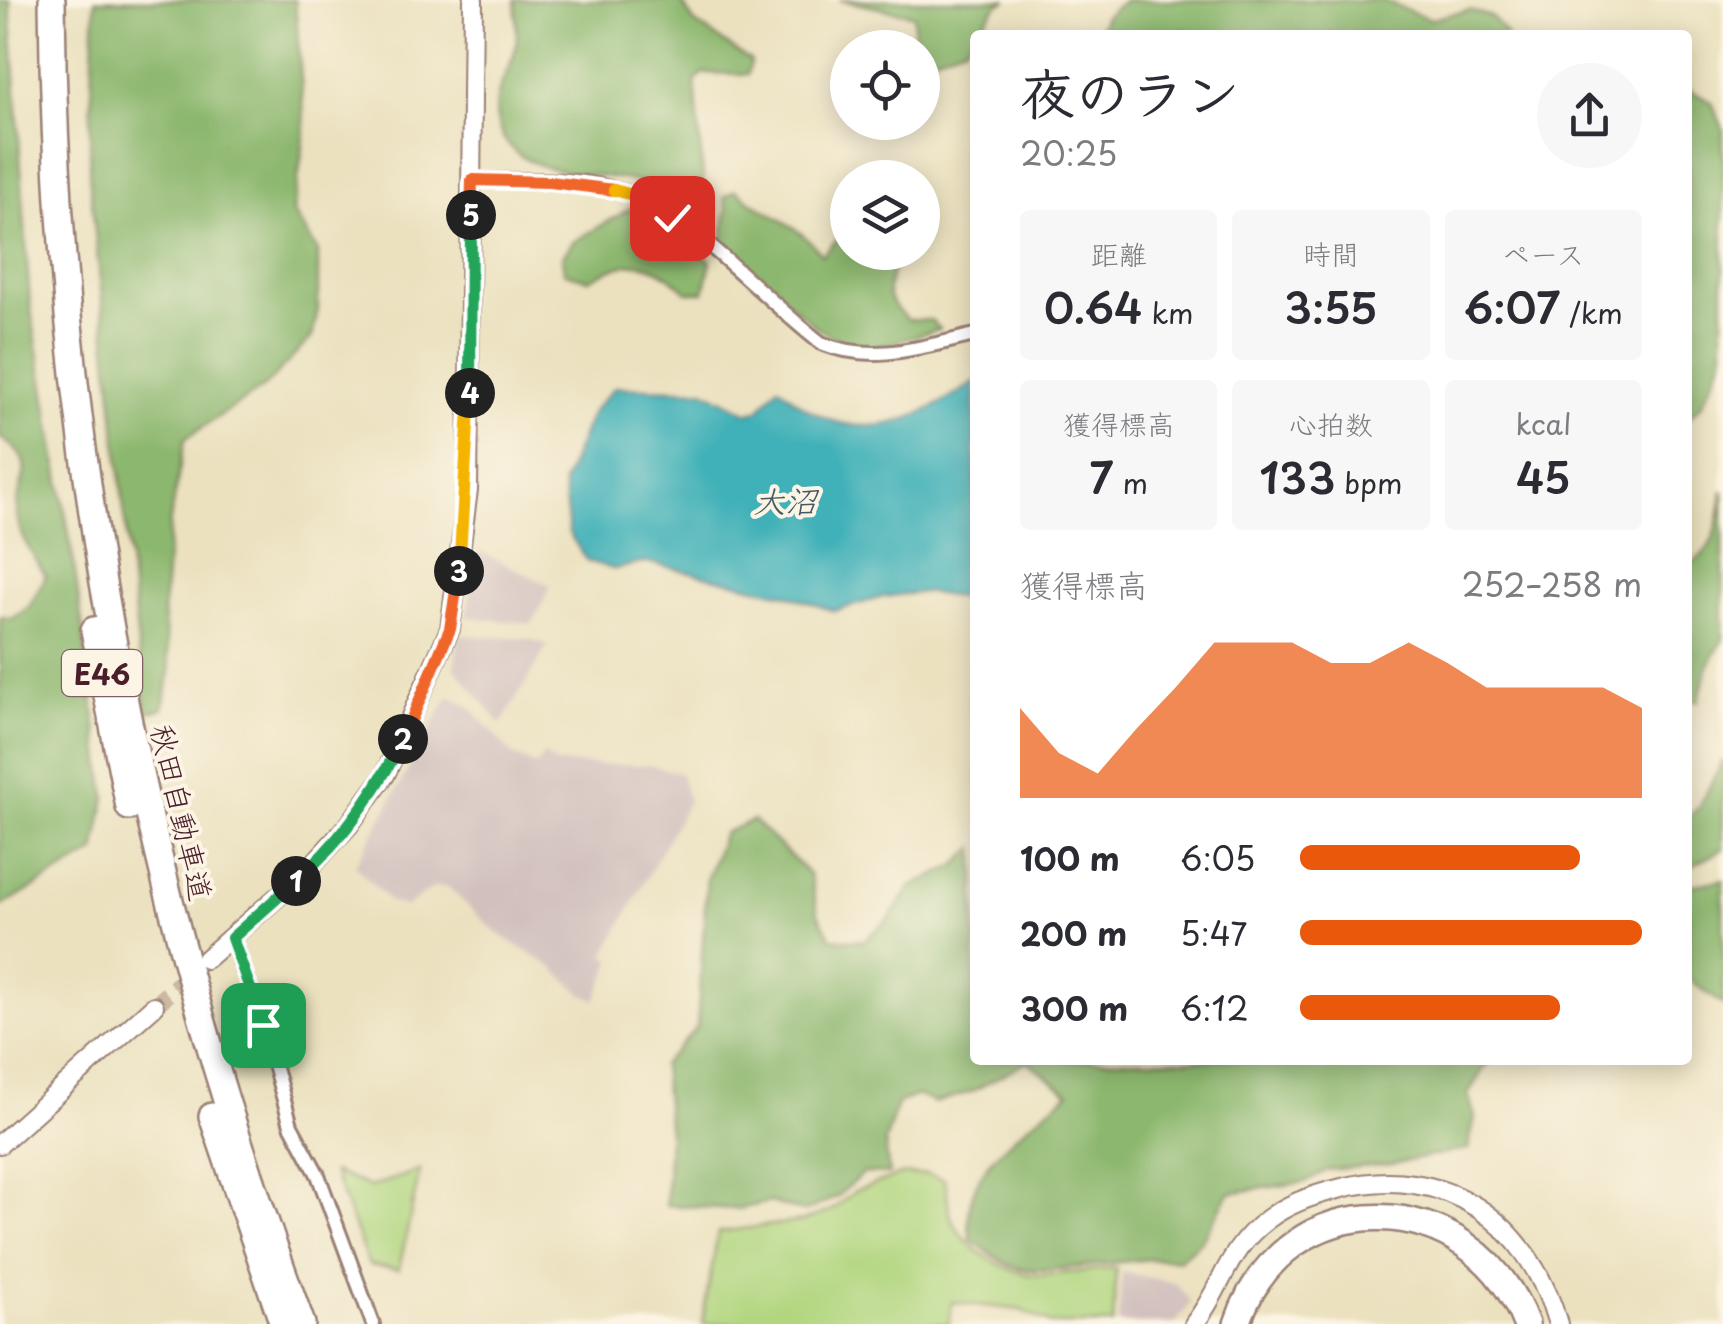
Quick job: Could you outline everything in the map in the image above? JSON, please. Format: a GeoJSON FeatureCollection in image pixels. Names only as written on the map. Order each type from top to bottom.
{"type":"FeatureCollection","features":[{"type":"Feature","properties":{"kind":"highway","name":"秋田自動車道"},"geometry":{"type":"LineString","coordinates":[[36,0],[48,285],[61,406],[96,642],[168,964],[230,1176],[282,1324]]}},
{"type":"Feature","properties":{"kind":"highway","name":"秋田自動車道"},"geometry":{"type":"LineString","coordinates":[[52,0],[66,284],[78,404],[113,640],[184,959],[240,1149],[304,1324]]}},
{"type":"Feature","properties":{"kind":"highway"},"geometry":{"type":"LineString","coordinates":[[1237,1324],[1266,1270],[1303,1238],[1342,1222],[1389,1216],[1436,1227],[1476,1250],[1507,1284],[1526,1324]]}},
{"type":"Feature","properties":{"kind":"highway"},"geometry":{"type":"LineString","coordinates":[[1253,1324],[1269,1291],[1298,1261],[1336,1240],[1379,1232],[1426,1240],[1469,1264],[1487,1282],[1510,1324]]}},
{"type":"Feature","properties":{"kind":"main road"},"geometry":{"type":"LineString","coordinates":[[206,959],[306,872],[379,784],[419,706],[450,629],[468,490],[474,0]]}},
{"type":"Feature","properties":{"kind":"main road"},"geometry":{"type":"LineString","coordinates":[[0,1144],[154,1006]]}},
{"type":"Feature","properties":{"kind":"main road"},"geometry":{"type":"LineString","coordinates":[[1194,1324],[1234,1248],[1270,1217],[1308,1196],[1372,1180],[1440,1186],[1490,1216],[1532,1258],[1558,1324]]}},
{"type":"Feature","properties":{"kind":"street"},"geometry":{"type":"LineString","coordinates":[[472,180],[550,182],[606,188],[640,197],[672,218],[821,342],[846,353],[869,356],[970,336]]}},
{"type":"Feature","properties":{"kind":"street"},"geometry":{"type":"LineString","coordinates":[[232,938],[263,1025],[291,1124],[318,1175],[372,1324]]}},
{"type":"Feature","properties":{"kind":"shaded area"},"geometry":{"type":"Polygon","coordinates":[[[479,551],[551,586],[532,624],[466,617],[479,551]]]}},
{"type":"Feature","properties":{"kind":"shaded area"},"geometry":{"type":"Polygon","coordinates":[[[460,635],[529,639],[548,645],[501,724],[454,667],[460,635]]]}},
{"type":"Feature","properties":{"kind":"shaded area"},"geometry":{"type":"Polygon","coordinates":[[[449,696],[470,707],[514,756],[537,766],[543,754],[556,764],[651,765],[681,774],[688,801],[605,955],[612,961],[596,1000],[583,995],[551,966],[497,933],[448,887],[434,887],[406,907],[390,902],[355,866],[449,696]]]}},
{"type":"Feature","properties":{"kind":"shaded area"},"geometry":{"type":"Polygon","coordinates":[[[1122,1272],[1175,1283],[1191,1302],[1175,1324],[1118,1324],[1122,1272]]]}},
{"type":"Feature","properties":{"kind":"green space"},"geometry":{"type":"Polygon","coordinates":[[[0,0],[10,0],[30,304],[73,558],[106,797],[95,852],[0,907],[0,616],[12,619],[29,607],[46,576],[27,545],[18,520],[24,464],[13,447],[0,438],[0,0]]]}},
{"type":"Feature","properties":{"kind":"green space"},"geometry":{"type":"Polygon","coordinates":[[[95,0],[295,0],[305,133],[293,212],[318,251],[318,309],[312,337],[265,386],[185,439],[170,520],[163,611],[170,671],[163,709],[148,712],[143,694],[89,174],[95,0]]]}},
{"type":"Feature","properties":{"kind":"green space"},"geometry":{"type":"Polygon","coordinates":[[[515,0],[680,0],[694,22],[751,61],[748,74],[703,73],[695,82],[707,226],[701,231],[656,189],[638,182],[542,166],[521,156],[506,141],[496,108],[516,46],[515,0]]]}},
{"type":"Feature","properties":{"kind":"green space"},"geometry":{"type":"Polygon","coordinates":[[[839,0],[1008,0],[998,4],[978,30],[970,30],[965,46],[940,55],[940,30],[914,30],[914,15],[839,0]]]}},
{"type":"Feature","properties":{"kind":"green space"},"geometry":{"type":"Polygon","coordinates":[[[1125,0],[1382,0],[1430,19],[1470,10],[1492,17],[1503,30],[1099,30],[1105,16],[1125,0]]]}},
{"type":"Feature","properties":{"kind":"green space"},"geometry":{"type":"Polygon","coordinates":[[[1692,91],[1712,103],[1723,128],[1723,359],[1702,404],[1692,414],[1692,91]]]}},
{"type":"Feature","properties":{"kind":"green space"},"geometry":{"type":"Polygon","coordinates":[[[736,190],[802,234],[822,255],[830,247],[830,270],[894,270],[888,289],[892,303],[908,320],[931,320],[940,329],[871,349],[840,341],[817,328],[722,243],[727,210],[724,197],[736,190]]]}},
{"type":"Feature","properties":{"kind":"green space"},"geometry":{"type":"Polygon","coordinates":[[[633,207],[652,212],[711,261],[704,292],[687,292],[663,272],[641,264],[617,267],[589,280],[564,272],[562,257],[573,242],[633,207]]]}},
{"type":"Feature","properties":{"kind":"green space"},"geometry":{"type":"Polygon","coordinates":[[[1723,491],[1723,639],[1707,668],[1698,701],[1692,700],[1692,562],[1711,543],[1723,491]]]}},
{"type":"Feature","properties":{"kind":"green space"},"geometry":{"type":"Polygon","coordinates":[[[1723,760],[1723,849],[1692,866],[1692,813],[1723,760]]]}},
{"type":"Feature","properties":{"kind":"green space"},"geometry":{"type":"Polygon","coordinates":[[[753,820],[810,875],[818,914],[831,938],[863,941],[889,919],[911,887],[955,866],[970,852],[970,1065],[1020,1065],[973,1091],[935,1103],[917,1095],[897,1104],[885,1142],[889,1174],[863,1173],[837,1197],[804,1212],[770,1202],[739,1209],[666,1205],[669,1134],[662,1065],[697,1027],[707,878],[724,833],[753,820]]]}},
{"type":"Feature","properties":{"kind":"green space"},"geometry":{"type":"Polygon","coordinates":[[[1723,880],[1723,1005],[1692,981],[1692,885],[1723,880]]]}},
{"type":"Feature","properties":{"kind":"green space"},"geometry":{"type":"Polygon","coordinates":[[[1032,1065],[1486,1065],[1468,1094],[1475,1117],[1468,1149],[1392,1164],[1328,1170],[1305,1182],[1229,1193],[1202,1240],[1179,1260],[1137,1260],[1045,1270],[1012,1266],[971,1240],[969,1215],[973,1193],[996,1155],[1069,1093],[1032,1065]]]}},
{"type":"Feature","properties":{"kind":"green space"},"geometry":{"type":"Polygon","coordinates":[[[420,1170],[399,1269],[369,1265],[333,1172],[371,1187],[420,1170]]]}},
{"type":"Feature","properties":{"kind":"green space"},"geometry":{"type":"Polygon","coordinates":[[[926,1174],[944,1179],[949,1213],[965,1239],[1000,1264],[1038,1275],[1116,1268],[1113,1324],[1051,1324],[1021,1310],[952,1302],[949,1324],[702,1324],[718,1232],[803,1221],[832,1210],[855,1191],[900,1175],[926,1174]]]}},
{"type":"Feature","properties":{"kind":"water","name":"大沼"},"geometry":{"type":"Polygon","coordinates":[[[970,385],[970,606],[957,597],[924,592],[883,597],[834,611],[785,594],[647,562],[614,569],[587,561],[569,533],[563,483],[592,412],[615,387],[704,390],[749,413],[759,410],[778,386],[825,418],[848,425],[892,423],[934,407],[970,385]]]}},
{"type":"Feature","properties":{"kind":"tunnel"},"geometry":{"type":"LineString","coordinates":[[154,1006],[195,970]]}},
{"type":"Feature","properties":{"kind":"route"},"geometry":{"type":"LineString","coordinates":[[263,1025],[232,938],[306,872],[385,775],[450,629],[468,490],[472,180],[606,188],[640,197],[672,218]]}}]}
